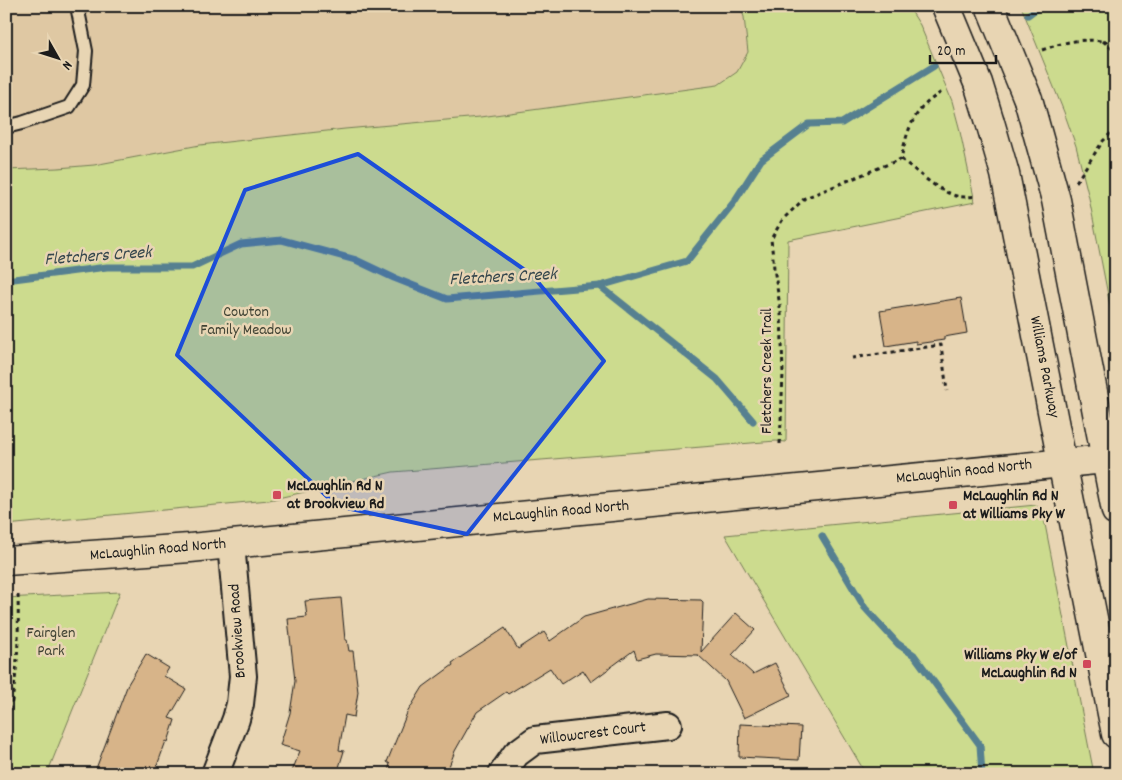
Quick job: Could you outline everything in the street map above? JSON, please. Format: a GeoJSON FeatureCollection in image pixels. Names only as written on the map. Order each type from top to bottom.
{"type":"FeatureCollection","features":[{"type":"Feature","properties":{"kind":"main road","name":"Williams Parkway"},"geometry":{"type":"LineString","coordinates":[[946,6],[978,83],[1005,174],[1116,734]]}},
{"type":"Feature","properties":{"kind":"main road"},"geometry":{"type":"LineString","coordinates":[[990,6],[1028,99],[1056,200],[1111,458],[1116,510]]}},
{"type":"Feature","properties":{"kind":"main road","name":"McLaughlin Road North"},"geometry":{"type":"LineString","coordinates":[[6,561],[190,548],[1111,458]]}},
{"type":"Feature","properties":{"kind":"street","name":"Brookview Road"},"geometry":{"type":"LineString","coordinates":[[215,774],[236,719],[240,704],[243,676],[230,544]]}},
{"type":"Feature","properties":{"kind":"street","name":"Willowcrest Court"},"geometry":{"type":"LineString","coordinates":[[502,774],[516,754],[535,740],[668,725]]}},
{"type":"Feature","properties":{"kind":"lane"},"geometry":{"type":"LineString","coordinates":[[6,127],[69,107],[83,85],[86,51],[77,7]]}},
{"type":"Feature","properties":{"kind":"path"},"geometry":{"type":"LineString","coordinates":[[1042,50],[1066,42],[1081,40],[1116,44]]}},
{"type":"Feature","properties":{"kind":"path"},"geometry":{"type":"LineString","coordinates":[[1102,41],[1116,52]]}},
{"type":"Feature","properties":{"kind":"path"},"geometry":{"type":"LineString","coordinates":[[943,91],[928,101],[917,112],[907,134],[901,159],[935,185],[953,195],[976,196]]}},
{"type":"Feature","properties":{"kind":"path"},"geometry":{"type":"LineString","coordinates":[[1072,189],[1104,141],[1116,128]]}},
{"type":"Feature","properties":{"kind":"path","name":"Fletchers Creek Trail"},"geometry":{"type":"LineString","coordinates":[[780,444],[783,373],[781,313],[771,239],[783,218],[805,198],[901,159]]}},
{"type":"Feature","properties":{"kind":"path"},"geometry":{"type":"LineString","coordinates":[[852,358],[941,345],[947,391]]}},
{"type":"Feature","properties":{"kind":"path"},"geometry":{"type":"LineString","coordinates":[[6,726],[13,703],[18,595]]}},
{"type":"Feature","properties":{"kind":"highlighted area"},"geometry":{"type":"Polygon","coordinates":[[[358,154],[532,275],[604,361],[467,534],[337,506],[177,355],[245,190],[358,154]]]}},
{"type":"Feature","properties":{"kind":"shaded area"},"geometry":{"type":"Polygon","coordinates":[[[6,6],[740,6],[744,17],[748,52],[737,72],[718,85],[480,117],[200,145],[94,165],[6,170],[6,6]]]}},
{"type":"Feature","properties":{"kind":"green space","name":"Cowton Family Meadow"},"geometry":{"type":"Polygon","coordinates":[[[740,6],[908,6],[920,25],[952,101],[975,202],[788,240],[786,442],[776,441],[393,472],[269,500],[6,525],[6,170],[94,165],[200,145],[480,117],[718,85],[737,72],[748,52],[744,17],[740,6]]]}},
{"type":"Feature","properties":{"kind":"green space"},"geometry":{"type":"Polygon","coordinates":[[[1021,6],[1116,6],[1116,336],[1089,198],[1076,146],[1021,6]]]}},
{"type":"Feature","properties":{"kind":"green space"},"geometry":{"type":"Polygon","coordinates":[[[1036,505],[1042,509],[1094,774],[866,774],[725,535],[1036,505]]]}},
{"type":"Feature","properties":{"kind":"green space","name":"Fairglen Park"},"geometry":{"type":"Polygon","coordinates":[[[120,592],[47,774],[6,774],[6,598],[120,592]]]}},
{"type":"Feature","properties":{"kind":"building"},"geometry":{"type":"Polygon","coordinates":[[[961,298],[967,333],[944,337],[944,340],[916,344],[916,341],[886,346],[880,311],[961,298]]]}},
{"type":"Feature","properties":{"kind":"building"},"geometry":{"type":"Polygon","coordinates":[[[341,598],[345,640],[347,640],[349,651],[353,651],[358,692],[354,717],[345,715],[339,750],[344,751],[337,774],[291,774],[300,751],[280,745],[290,713],[295,681],[288,619],[307,617],[305,601],[341,598]]]}},
{"type":"Feature","properties":{"kind":"building"},"geometry":{"type":"Polygon","coordinates":[[[648,599],[701,600],[703,602],[701,652],[736,613],[755,630],[732,655],[753,674],[775,663],[791,695],[744,718],[726,681],[698,655],[656,654],[637,659],[634,650],[591,682],[583,670],[561,684],[550,668],[508,694],[506,692],[477,712],[455,751],[446,774],[387,774],[390,764],[387,762],[407,713],[423,687],[453,665],[452,663],[505,628],[518,649],[544,632],[550,641],[584,617],[648,599]]]}},
{"type":"Feature","properties":{"kind":"building"},"geometry":{"type":"Polygon","coordinates":[[[146,654],[169,668],[164,676],[186,689],[169,718],[175,720],[168,742],[166,741],[154,774],[94,774],[128,684],[146,654]]]}},
{"type":"Feature","properties":{"kind":"building"},"geometry":{"type":"Polygon","coordinates":[[[740,724],[801,727],[799,760],[739,757],[740,724]]]}},
{"type":"Feature","properties":{"kind":"waterway","name":"Fletchers Creek"},"geometry":{"type":"LineString","coordinates":[[1028,15],[1040,6]]}},
{"type":"Feature","properties":{"kind":"waterway","name":"Fletchers Creek"},"geometry":{"type":"LineString","coordinates":[[1110,6],[1116,7]]}},
{"type":"Feature","properties":{"kind":"waterway","name":"Fletchers Creek"},"geometry":{"type":"LineString","coordinates":[[6,280],[107,267],[192,267],[241,244],[282,240],[356,260],[394,278],[447,299],[600,286],[687,261],[734,202],[761,160],[809,124],[842,123],[934,66]]}},
{"type":"Feature","properties":{"kind":"waterway"},"geometry":{"type":"LineString","coordinates":[[600,286],[717,379],[753,421]]}},
{"type":"Feature","properties":{"kind":"waterway"},"geometry":{"type":"LineString","coordinates":[[822,536],[865,608],[898,644],[914,655],[980,745],[982,774]]}},
{"type":"Feature","properties":{"kind":"place","name":"McLaughlin Rd N at Brookview Rd"},"geometry":{"type":"Point","coordinates":[277,495]}},
{"type":"Feature","properties":{"kind":"place","name":"McLaughlin Rd N at Williams Pky W"},"geometry":{"type":"Point","coordinates":[953,505]}},
{"type":"Feature","properties":{"kind":"place","name":"Williams Pky W e/of McLaughlin Rd N"},"geometry":{"type":"Point","coordinates":[1087,664]}}]}
